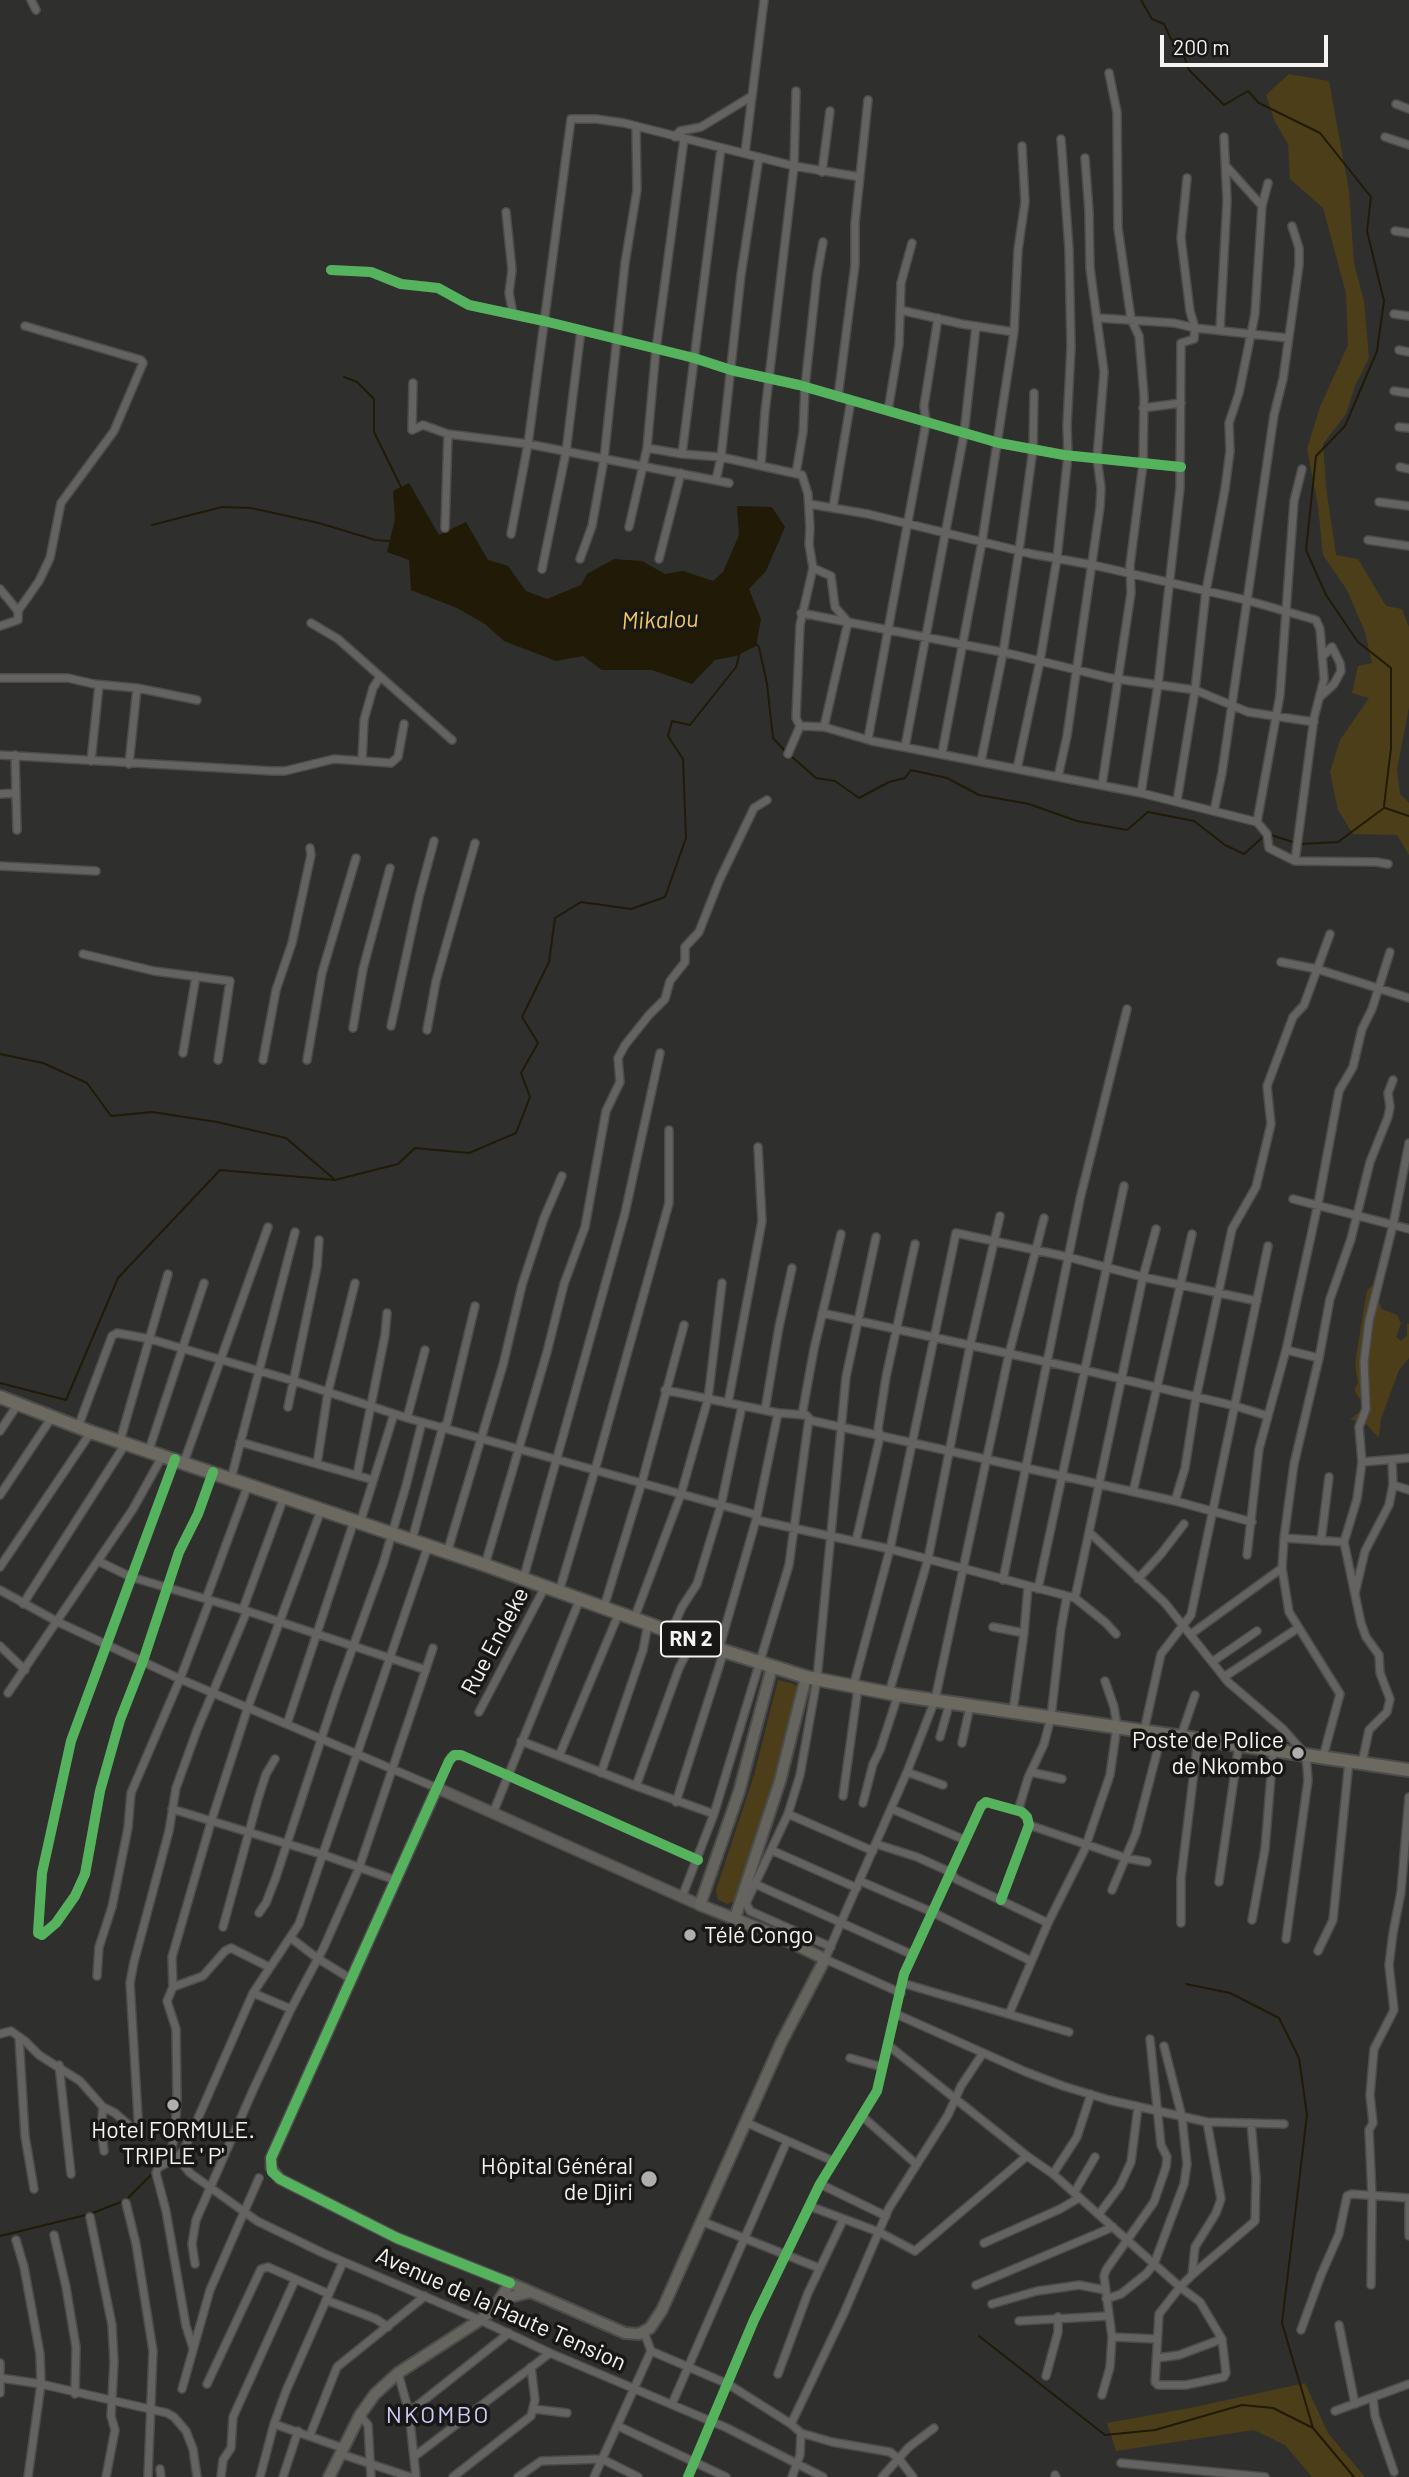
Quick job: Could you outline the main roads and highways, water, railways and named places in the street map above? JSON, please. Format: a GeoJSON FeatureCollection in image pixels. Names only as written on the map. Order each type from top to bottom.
{"type":"FeatureCollection","features":[{"type":"Feature","properties":{"kind":"highway","name":"RN 2"},"geometry":{"type":"LineString","coordinates":[[0,1397],[91,1432],[485,1565],[671,1633],[811,1678],[971,1706],[1409,1770]]}},
{"type":"Feature","properties":{"kind":"main road"},"geometry":{"type":"LineString","coordinates":[[330,2477],[360,2415],[375,2394],[398,2374],[480,2319],[497,2304],[508,2288],[531,2292],[625,2333],[644,2332],[655,2322],[662,2310],[781,2043],[825,1959],[700,1905],[733,1812],[766,1665]]}},
{"type":"Feature","properties":{"kind":"main road"},"geometry":{"type":"LineString","coordinates":[[735,1918],[811,1678]]}},
{"type":"Feature","properties":{"kind":"water"},"geometry":{"type":"Polygon","coordinates":[[[409,483],[439,535],[466,522],[488,560],[508,566],[526,591],[547,599],[581,585],[587,574],[614,559],[642,561],[665,574],[683,571],[713,581],[723,572],[739,535],[737,506],[772,507],[785,527],[766,571],[749,589],[761,619],[756,646],[736,656],[715,660],[692,684],[652,670],[602,670],[583,656],[556,661],[504,641],[485,624],[457,608],[411,590],[409,560],[387,552],[395,519],[393,491],[409,483]]]}},
{"type":"Feature","properties":{"kind":"waterway"},"geometry":{"type":"LineString","coordinates":[[1141,0],[1152,19],[1164,24],[1171,39],[1181,48],[1189,70],[1224,105],[1248,91],[1259,103],[1320,133],[1371,197],[1367,231],[1384,301],[1377,351],[1345,426],[1316,456],[1306,550],[1326,595],[1358,642],[1391,668],[1391,748],[1384,806]]}},
{"type":"Feature","properties":{"kind":"waterway"},"geometry":{"type":"LineString","coordinates":[[344,377],[357,382],[374,399],[374,432],[401,487]]}},
{"type":"Feature","properties":{"kind":"waterway","name":"Mikalou"},"geometry":{"type":"LineString","coordinates":[[152,525],[222,507],[251,508],[319,523],[375,540],[389,541]]}},
{"type":"Feature","properties":{"kind":"waterway","name":"Mikalou"},"geometry":{"type":"LineString","coordinates":[[755,643],[759,647],[767,684],[773,738],[786,752]]}},
{"type":"Feature","properties":{"kind":"waterway"},"geometry":{"type":"LineString","coordinates":[[0,1383],[66,1400],[118,1278],[220,1170],[335,1180],[398,1164],[415,1148],[469,1153],[516,1133],[530,1097],[521,1073],[538,1043],[522,1017],[549,962],[555,918],[581,902],[631,909],[665,897],[686,838],[683,759],[668,736],[672,721],[690,725],[736,667],[740,652]]}},
{"type":"Feature","properties":{"kind":"waterway","name":"Mikalou"},"geometry":{"type":"LineString","coordinates":[[791,756],[816,778],[835,781],[859,798],[889,782],[905,778],[911,770],[947,778],[979,795],[1029,804],[1077,821],[1127,830],[1148,812],[1194,821],[1225,845],[1244,854],[1263,837]]}},
{"type":"Feature","properties":{"kind":"waterway","name":"Mikalou"},"geometry":{"type":"LineString","coordinates":[[1301,844],[1338,842],[1384,808]]}},
{"type":"Feature","properties":{"kind":"waterway","name":"Mikalou"},"geometry":{"type":"LineString","coordinates":[[1385,808],[1409,816]]}},
{"type":"Feature","properties":{"kind":"waterway","name":"Mikalou"},"geometry":{"type":"LineString","coordinates":[[1271,835],[1296,843]]}},
{"type":"Feature","properties":{"kind":"waterway"},"geometry":{"type":"LineString","coordinates":[[0,1054],[43,1063],[87,1083],[111,1116],[152,1112],[217,1122],[286,1138],[334,1179]]}},
{"type":"Feature","properties":{"kind":"waterway"},"geometry":{"type":"LineString","coordinates":[[1186,1984],[1230,1993],[1279,2018],[1299,2058],[1307,2115],[1282,2323],[1313,2428],[1354,2477]]}},
{"type":"Feature","properties":{"kind":"waterway"},"geometry":{"type":"LineString","coordinates":[[0,2236],[90,2214],[126,2200],[154,2172]]}},
{"type":"Feature","properties":{"kind":"waterway"},"geometry":{"type":"LineString","coordinates":[[979,2336],[1105,2435],[1155,2430],[1242,2405],[1273,2408],[1313,2428]]}},
{"type":"Feature","properties":{"kind":"place","name":"Poste de Police de Nkombo"},"geometry":{"type":"Point","coordinates":[1298,1753]}},
{"type":"Feature","properties":{"kind":"place","name":"Télé Congo"},"geometry":{"type":"Point","coordinates":[690,1935]}},
{"type":"Feature","properties":{"kind":"place","name":"Hotel FORMULE. TRIPLE ' P'"},"geometry":{"type":"Point","coordinates":[173,2105]}},
{"type":"Feature","properties":{"kind":"place","name":"Hôpital Général de Djiri"},"geometry":{"type":"Point","coordinates":[649,2179]}},
{"type":"Feature","properties":{"kind":"district","name":"NKOMBO"},"geometry":{"type":"Point","coordinates":[438,2415]}}]}
